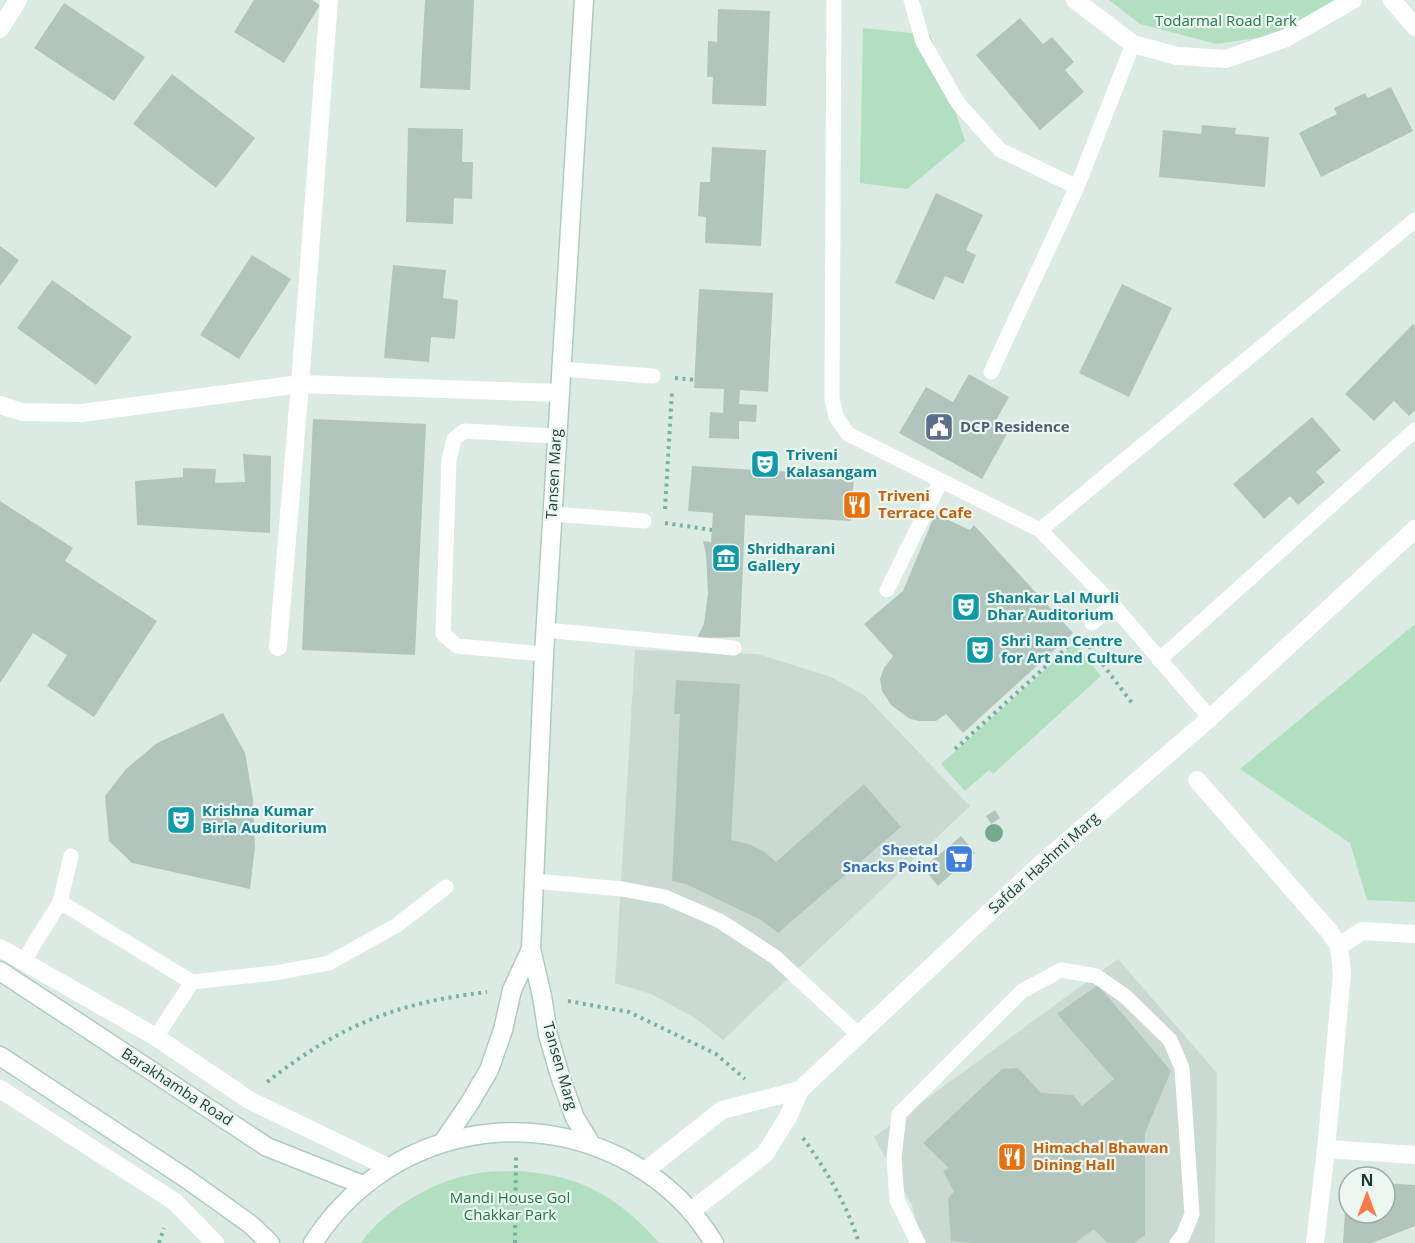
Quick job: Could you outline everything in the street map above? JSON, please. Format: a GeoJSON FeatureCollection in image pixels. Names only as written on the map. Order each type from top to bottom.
{"type":"FeatureCollection","features":[{"type":"Feature","properties":{"kind":"street"},"geometry":{"type":"LineString","coordinates":[[0,29],[18,0]]}},
{"type":"Feature","properties":{"kind":"street"},"geometry":{"type":"LineString","coordinates":[[278,647],[328,0]]}},
{"type":"Feature","properties":{"kind":"street","name":"Tansen Marg"},"geometry":{"type":"LineString","coordinates":[[585,0],[556,436],[531,949],[548,1035],[561,1079],[575,1118],[591,1144]]}},
{"type":"Feature","properties":{"kind":"street"},"geometry":{"type":"LineString","coordinates":[[1075,0],[1133,44],[1177,56],[1226,59],[1286,38],[1353,0]]}},
{"type":"Feature","properties":{"kind":"street"},"geometry":{"type":"LineString","coordinates":[[1392,0],[1415,27]]}},
{"type":"Feature","properties":{"kind":"street"},"geometry":{"type":"LineString","coordinates":[[0,405],[22,412],[82,413],[300,384],[559,393]]}},
{"type":"Feature","properties":{"kind":"street","name":"Safdar Hashmi Marg"},"geometry":{"type":"LineString","coordinates":[[691,1211],[765,1154],[788,1117],[800,1090],[1043,862],[1210,718],[1415,529]]}},
{"type":"Feature","properties":{"kind":"street"},"geometry":{"type":"LineString","coordinates":[[1197,780],[1329,931],[1339,946],[1342,973],[1315,1243]]}},
{"type":"Feature","properties":{"kind":"street"},"geometry":{"type":"LineString","coordinates":[[1339,946],[1362,931],[1415,934]]}},
{"type":"Feature","properties":{"kind":"street"},"geometry":{"type":"LineString","coordinates":[[0,948],[156,1037],[249,1100],[388,1167]]}},
{"type":"Feature","properties":{"kind":"street","name":"Tansen Marg"},"geometry":{"type":"LineString","coordinates":[[442,1142],[470,1104],[489,1070],[503,1030],[512,990],[531,949]]}},
{"type":"Feature","properties":{"kind":"street","name":"Barakhamba Road"},"geometry":{"type":"LineString","coordinates":[[0,971],[267,1147],[363,1185]]}},
{"type":"Feature","properties":{"kind":"street"},"geometry":{"type":"LineString","coordinates":[[0,1056],[187,1179],[250,1224],[270,1243]]}},
{"type":"Feature","properties":{"kind":"street"},"geometry":{"type":"LineString","coordinates":[[0,1089],[175,1202],[215,1243]]}},
{"type":"Feature","properties":{"kind":"street"},"geometry":{"type":"LineString","coordinates":[[645,1171],[722,1110],[800,1090]]}},
{"type":"Feature","properties":{"kind":"street"},"geometry":{"type":"LineString","coordinates":[[313,1243],[342,1205],[363,1185],[388,1167],[442,1142],[472,1135],[516,1132],[562,1136],[591,1144],[619,1156],[645,1171],[669,1190],[691,1211],[714,1243]]}},
{"type":"Feature","properties":{"kind":"street"},"geometry":{"type":"LineString","coordinates":[[1326,1149],[1415,1155]]}},
{"type":"Feature","properties":{"kind":"lane"},"geometry":{"type":"LineString","coordinates":[[834,0],[832,398],[836,417],[848,434],[1040,530],[1113,605],[1210,718]]}},
{"type":"Feature","properties":{"kind":"lane"},"geometry":{"type":"LineString","coordinates":[[911,0],[924,42],[958,104],[1000,150],[1077,187]]}},
{"type":"Feature","properties":{"kind":"lane"},"geometry":{"type":"LineString","coordinates":[[991,372],[1077,187],[1133,44]]}},
{"type":"Feature","properties":{"kind":"lane"},"geometry":{"type":"LineString","coordinates":[[1040,530],[1415,220]]}},
{"type":"Feature","properties":{"kind":"lane"},"geometry":{"type":"LineString","coordinates":[[561,369],[653,376]]}},
{"type":"Feature","properties":{"kind":"lane"},"geometry":{"type":"LineString","coordinates":[[544,654],[457,646],[443,634],[450,460],[454,439],[464,430],[556,436]]}},
{"type":"Feature","properties":{"kind":"lane"},"geometry":{"type":"LineString","coordinates":[[1159,660],[1415,430]]}},
{"type":"Feature","properties":{"kind":"lane"},"geometry":{"type":"LineString","coordinates":[[887,590],[941,481]]}},
{"type":"Feature","properties":{"kind":"lane"},"geometry":{"type":"LineString","coordinates":[[552,514],[644,521]]}},
{"type":"Feature","properties":{"kind":"lane"},"geometry":{"type":"LineString","coordinates":[[1092,623],[1113,605]]}},
{"type":"Feature","properties":{"kind":"lane"},"geometry":{"type":"LineString","coordinates":[[545,630],[734,648]]}},
{"type":"Feature","properties":{"kind":"lane"},"geometry":{"type":"LineString","coordinates":[[23,962],[60,902],[71,856]]}},
{"type":"Feature","properties":{"kind":"lane"},"geometry":{"type":"LineString","coordinates":[[534,881],[622,889],[665,897],[720,921],[775,957],[859,1035]]}},
{"type":"Feature","properties":{"kind":"lane"},"geometry":{"type":"LineString","coordinates":[[60,902],[192,982],[275,973],[329,963],[398,925],[446,887]]}},
{"type":"Feature","properties":{"kind":"lane"},"geometry":{"type":"LineString","coordinates":[[918,1243],[897,1200],[894,1158],[899,1114],[1022,992],[1060,970],[1096,976],[1125,996],[1170,1040],[1182,1068],[1192,1214],[1183,1236],[1177,1243]]}},
{"type":"Feature","properties":{"kind":"lane"},"geometry":{"type":"LineString","coordinates":[[156,1037],[192,982]]}},
{"type":"Feature","properties":{"kind":"path"},"geometry":{"type":"LineString","coordinates":[[665,523],[673,378]]}},
{"type":"Feature","properties":{"kind":"path"},"geometry":{"type":"LineString","coordinates":[[644,521],[712,530]]}},
{"type":"Feature","properties":{"kind":"path"},"geometry":{"type":"LineString","coordinates":[[955,749],[1080,635]]}},
{"type":"Feature","properties":{"kind":"path"},"geometry":{"type":"LineString","coordinates":[[1087,644],[1132,703]]}},
{"type":"Feature","properties":{"kind":"path"},"geometry":{"type":"LineString","coordinates":[[249,1100],[263,1085],[302,1055],[344,1030],[390,1011],[437,999],[512,990]]}},
{"type":"Feature","properties":{"kind":"path"},"geometry":{"type":"LineString","coordinates":[[542,996],[629,1012],[716,1054],[769,1098]]}},
{"type":"Feature","properties":{"kind":"path"},"geometry":{"type":"LineString","coordinates":[[788,1117],[825,1167],[852,1222],[859,1243]]}},
{"type":"Feature","properties":{"kind":"path"},"geometry":{"type":"LineString","coordinates":[[515,1243],[516,1132]]}},
{"type":"Feature","properties":{"kind":"shaded area"},"geometry":{"type":"Polygon","coordinates":[[[635,650],[758,654],[831,677],[864,695],[970,806],[723,1040],[695,1018],[651,994],[615,983],[635,650]]]}},
{"type":"Feature","properties":{"kind":"shaded area"},"geometry":{"type":"Polygon","coordinates":[[[1118,959],[1217,1073],[1215,1243],[922,1243],[912,1205],[874,1137],[1118,959]]]}},
{"type":"Feature","properties":{"kind":"green space","name":"Todarmal Road Park"},"geometry":{"type":"Polygon","coordinates":[[[1109,0],[1341,0],[1307,30],[1217,44],[1140,24],[1109,0]]]}},
{"type":"Feature","properties":{"kind":"green space"},"geometry":{"type":"Polygon","coordinates":[[[863,28],[930,35],[965,141],[907,189],[860,183],[863,28]]]}},
{"type":"Feature","properties":{"kind":"green space"},"geometry":{"type":"Polygon","coordinates":[[[1415,624],[1415,902],[1367,900],[1350,843],[1240,769],[1415,624]]]}},
{"type":"Feature","properties":{"kind":"green space"},"geometry":{"type":"Polygon","coordinates":[[[1075,643],[1101,676],[993,774],[989,770],[965,791],[941,764],[1075,643]]]}},
{"type":"Feature","properties":{"kind":"green space","name":"Mandi House Gol Chakkar Park"},"geometry":{"type":"Polygon","coordinates":[[[495,1171],[522,1171],[558,1177],[591,1188],[628,1212],[659,1243],[361,1243],[371,1230],[398,1207],[430,1189],[463,1176],[495,1171]]]}},
{"type":"Feature","properties":{"kind":"building"},"geometry":{"type":"Polygon","coordinates":[[[254,0],[312,0],[320,5],[284,63],[234,32],[254,0]]]}},
{"type":"Feature","properties":{"kind":"building"},"geometry":{"type":"Polygon","coordinates":[[[425,0],[474,0],[470,90],[420,88],[425,0]]]}},
{"type":"Feature","properties":{"kind":"building"},"geometry":{"type":"Polygon","coordinates":[[[64,3],[145,57],[114,101],[34,48],[64,3]]]}},
{"type":"Feature","properties":{"kind":"building"},"geometry":{"type":"Polygon","coordinates":[[[718,9],[770,11],[766,106],[712,104],[713,77],[707,77],[708,41],[717,42],[718,9]]]}},
{"type":"Feature","properties":{"kind":"building"},"geometry":{"type":"Polygon","coordinates":[[[1020,18],[1043,44],[1052,37],[1074,62],[1065,70],[1084,92],[1040,130],[976,55],[1020,18]]]}},
{"type":"Feature","properties":{"kind":"building"},"geometry":{"type":"Polygon","coordinates":[[[172,74],[255,138],[216,188],[133,124],[172,74]]]}},
{"type":"Feature","properties":{"kind":"building"},"geometry":{"type":"Polygon","coordinates":[[[1391,87],[1413,131],[1321,177],[1299,133],[1337,114],[1334,108],[1365,93],[1368,98],[1391,87]]]}},
{"type":"Feature","properties":{"kind":"building"},"geometry":{"type":"Polygon","coordinates":[[[1202,125],[1236,128],[1235,134],[1269,137],[1265,187],[1159,177],[1163,130],[1201,134],[1202,125]]]}},
{"type":"Feature","properties":{"kind":"building"},"geometry":{"type":"Polygon","coordinates":[[[408,128],[463,129],[462,162],[473,162],[472,199],[454,198],[453,224],[406,222],[408,128]]]}},
{"type":"Feature","properties":{"kind":"building"},"geometry":{"type":"Polygon","coordinates":[[[712,147],[766,150],[761,246],[705,243],[706,217],[698,216],[700,182],[710,182],[712,147]]]}},
{"type":"Feature","properties":{"kind":"building"},"geometry":{"type":"Polygon","coordinates":[[[936,193],[983,215],[966,250],[976,255],[963,284],[945,276],[934,300],[895,283],[936,193]]]}},
{"type":"Feature","properties":{"kind":"building"},"geometry":{"type":"Polygon","coordinates":[[[0,246],[19,260],[0,286],[0,246]]]}},
{"type":"Feature","properties":{"kind":"building"},"geometry":{"type":"Polygon","coordinates":[[[252,255],[291,279],[239,359],[200,335],[252,255]]]}},
{"type":"Feature","properties":{"kind":"building"},"geometry":{"type":"Polygon","coordinates":[[[393,265],[446,270],[443,298],[458,300],[455,339],[431,337],[429,362],[384,358],[393,265]]]}},
{"type":"Feature","properties":{"kind":"building"},"geometry":{"type":"Polygon","coordinates":[[[52,280],[132,337],[96,385],[17,328],[52,280]]]}},
{"type":"Feature","properties":{"kind":"building"},"geometry":{"type":"Polygon","coordinates":[[[1122,284],[1172,308],[1129,397],[1079,373],[1122,284]]]}},
{"type":"Feature","properties":{"kind":"building"},"geometry":{"type":"Polygon","coordinates":[[[699,289],[773,293],[768,392],[740,390],[739,404],[757,405],[756,422],[739,421],[739,439],[709,438],[710,412],[723,413],[724,389],[694,388],[699,289]]]}},
{"type":"Feature","properties":{"kind":"building"},"geometry":{"type":"Polygon","coordinates":[[[1413,324],[1415,326],[1415,410],[1409,416],[1394,401],[1374,421],[1345,394],[1413,324]]]}},
{"type":"Feature","properties":{"kind":"building"},"geometry":{"type":"Polygon","coordinates":[[[969,374],[1009,397],[993,426],[1007,434],[982,479],[899,433],[926,387],[953,402],[969,374]]]}},
{"type":"Feature","properties":{"kind":"building"},"geometry":{"type":"Polygon","coordinates":[[[1312,417],[1341,450],[1316,472],[1325,482],[1298,505],[1290,496],[1264,519],[1233,484],[1312,417]]]}},
{"type":"Feature","properties":{"kind":"building"},"geometry":{"type":"Polygon","coordinates":[[[313,419],[426,424],[415,655],[302,650],[313,419]]]}},
{"type":"Feature","properties":{"kind":"building"},"geometry":{"type":"Polygon","coordinates":[[[243,454],[271,456],[270,533],[137,525],[135,481],[183,477],[183,468],[216,469],[215,483],[245,482],[243,454]]]}},
{"type":"Feature","properties":{"kind":"building"},"geometry":{"type":"Polygon","coordinates":[[[692,466],[854,476],[851,521],[745,515],[740,637],[697,638],[704,624],[708,593],[703,541],[711,542],[713,513],[688,511],[692,466]]]}},
{"type":"Feature","properties":{"kind":"building"},"geometry":{"type":"Polygon","coordinates":[[[0,501],[73,548],[65,561],[157,621],[94,717],[47,686],[67,655],[33,633],[0,683],[0,501]]]}},
{"type":"Feature","properties":{"kind":"building","name":"Shankar Lal Murli Dhar Auditorium"},"geometry":{"type":"Polygon","coordinates":[[[935,514],[970,530],[974,525],[1073,633],[963,733],[946,714],[936,721],[920,721],[910,719],[891,705],[882,691],[880,679],[884,668],[893,656],[864,624],[903,591],[935,514]]]}},
{"type":"Feature","properties":{"kind":"building"},"geometry":{"type":"Polygon","coordinates":[[[676,680],[740,684],[731,840],[749,844],[765,852],[776,862],[864,784],[901,827],[778,933],[761,920],[686,884],[672,881],[680,714],[674,714],[676,680]]]}},
{"type":"Feature","properties":{"kind":"building","name":"Krishna Kumar Birla Auditorium"},"geometry":{"type":"Polygon","coordinates":[[[223,713],[245,753],[253,799],[255,846],[250,889],[132,863],[109,841],[105,796],[126,769],[157,743],[223,713]]]}},
{"type":"Feature","properties":{"kind":"building"},"geometry":{"type":"Polygon","coordinates":[[[995,810],[1000,818],[991,824],[986,816],[995,810]]]}},
{"type":"Feature","properties":{"kind":"building"},"geometry":{"type":"Polygon","coordinates":[[[961,836],[975,853],[938,886],[923,868],[961,836]]]}},
{"type":"Feature","properties":{"kind":"building"},"geometry":{"type":"Polygon","coordinates":[[[1098,985],[1171,1071],[1145,1133],[1145,1235],[1134,1243],[1107,1243],[1094,1229],[1075,1243],[951,1241],[948,1198],[954,1192],[943,1171],[949,1168],[923,1143],[1002,1069],[1018,1068],[1041,1093],[1073,1095],[1082,1106],[1114,1079],[1057,1014],[1098,985]]]}},
{"type":"Feature","properties":{"kind":"building"},"geometry":{"type":"Polygon","coordinates":[[[1397,1184],[1415,1185],[1415,1226],[1372,1243],[1343,1243],[1344,1225],[1397,1225],[1397,1184]]]}},
{"type":"Feature","properties":{"kind":"place","name":"DCP Residence"},"geometry":{"type":"Point","coordinates":[939,427]}},
{"type":"Feature","properties":{"kind":"place","name":"Triveni Kalasangam"},"geometry":{"type":"Point","coordinates":[765,464]}},
{"type":"Feature","properties":{"kind":"place","name":"Triveni Terrace Cafe"},"geometry":{"type":"Point","coordinates":[857,505]}},
{"type":"Feature","properties":{"kind":"place","name":"Shridharani Gallery"},"geometry":{"type":"Point","coordinates":[726,558]}},
{"type":"Feature","properties":{"kind":"place","name":"Shankar Lal Murli Dhar Auditorium"},"geometry":{"type":"Point","coordinates":[966,607]}},
{"type":"Feature","properties":{"kind":"place","name":"Shri Ram Centre for Art and Culture"},"geometry":{"type":"Point","coordinates":[980,650]}},
{"type":"Feature","properties":{"kind":"place","name":"Krishna Kumar Birla Auditorium"},"geometry":{"type":"Point","coordinates":[181,820]}},
{"type":"Feature","properties":{"kind":"place","name":"Sheetal Snacks Point"},"geometry":{"type":"Point","coordinates":[959,859]}},
{"type":"Feature","properties":{"kind":"place","name":"Himachal Bhawan Dining Hall"},"geometry":{"type":"Point","coordinates":[1012,1157]}}]}
